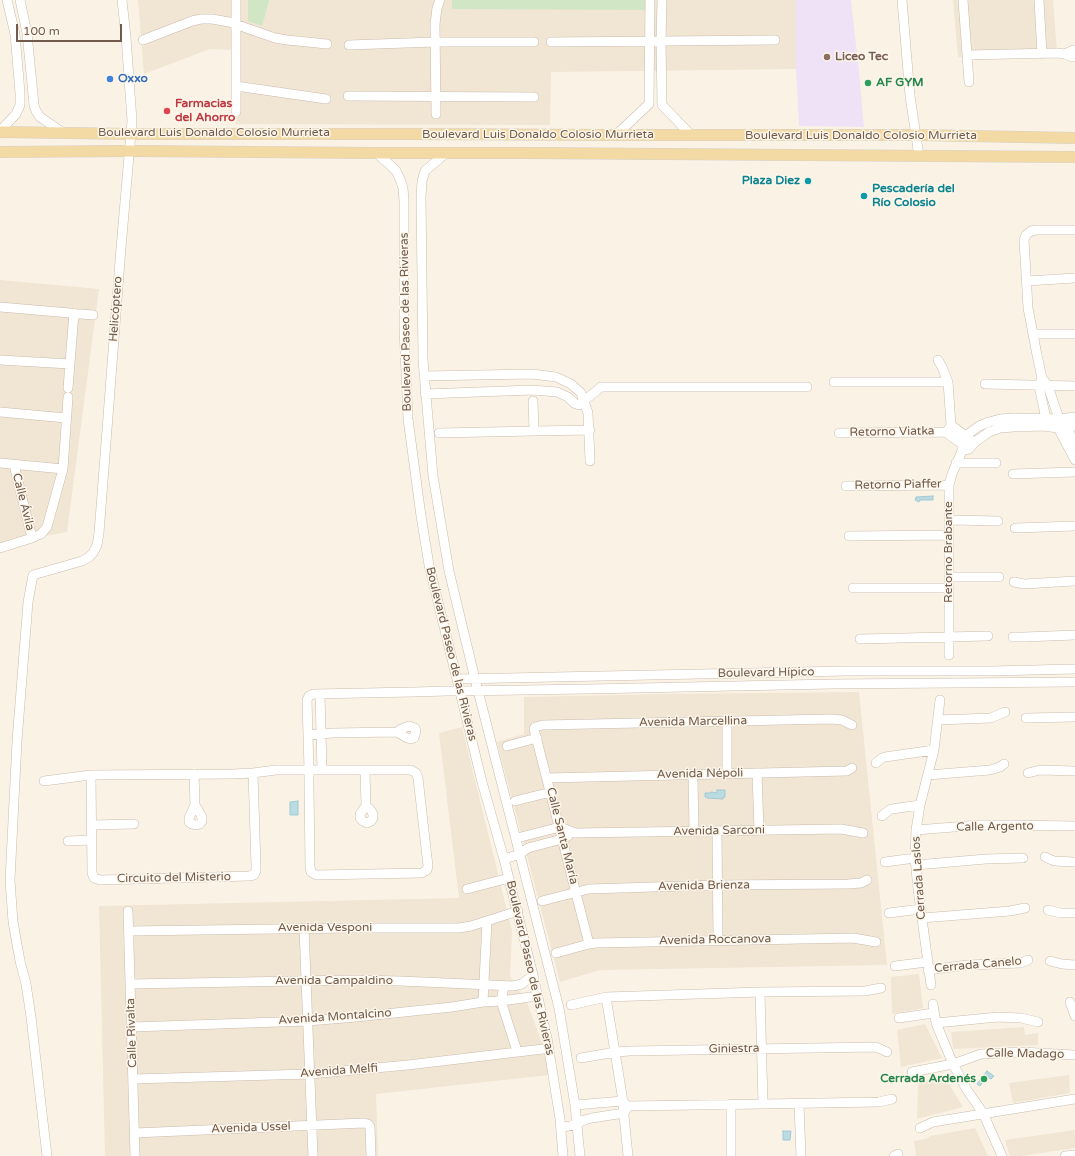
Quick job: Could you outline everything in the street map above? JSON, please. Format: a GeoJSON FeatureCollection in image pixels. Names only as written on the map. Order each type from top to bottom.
{"type":"FeatureCollection","features":[{"type":"Feature","properties":{"kind":"main road","name":"Boulevard Luis Donaldo Colosio Murrieta"},"geometry":{"type":"LineString","coordinates":[[0,132],[132,134],[916,135],[1075,138]]}},
{"type":"Feature","properties":{"kind":"main road"},"geometry":{"type":"LineString","coordinates":[[524,135],[524,153]]}},
{"type":"Feature","properties":{"kind":"main road","name":"Boulevard Luis Donaldo Colosio Murrieta"},"geometry":{"type":"LineString","coordinates":[[0,152],[130,151],[1075,157]]}},
{"type":"Feature","properties":{"kind":"street","name":"Helicóptero"},"geometry":{"type":"LineString","coordinates":[[48,1156],[31,1017],[26,984],[13,922],[10,880],[17,741],[28,602],[33,575],[82,561],[89,557],[97,545],[99,533],[121,248],[132,134],[122,0]]}},
{"type":"Feature","properties":{"kind":"street"},"geometry":{"type":"LineString","coordinates":[[236,0],[236,112]]}},
{"type":"Feature","properties":{"kind":"street"},"geometry":{"type":"LineString","coordinates":[[436,114],[435,16],[440,0]]}},
{"type":"Feature","properties":{"kind":"street"},"geometry":{"type":"LineString","coordinates":[[649,104],[650,0]]}},
{"type":"Feature","properties":{"kind":"street"},"geometry":{"type":"LineString","coordinates":[[662,0],[662,105]]}},
{"type":"Feature","properties":{"kind":"street"},"geometry":{"type":"LineString","coordinates":[[902,0],[909,89],[919,156]]}},
{"type":"Feature","properties":{"kind":"street"},"geometry":{"type":"LineString","coordinates":[[963,0],[969,82]]}},
{"type":"Feature","properties":{"kind":"street"},"geometry":{"type":"LineString","coordinates":[[1039,0],[1042,54]]}},
{"type":"Feature","properties":{"kind":"street"},"geometry":{"type":"LineString","coordinates":[[0,2],[17,5],[22,1],[27,33],[34,105],[40,117],[62,132]]}},
{"type":"Feature","properties":{"kind":"street"},"geometry":{"type":"LineString","coordinates":[[0,132],[16,114],[20,105],[15,34],[8,3]]}},
{"type":"Feature","properties":{"kind":"street"},"geometry":{"type":"LineString","coordinates":[[143,40],[192,21],[212,19],[229,22],[281,39],[327,44]]}},
{"type":"Feature","properties":{"kind":"street"},"geometry":{"type":"LineString","coordinates":[[551,42],[775,40]]}},
{"type":"Feature","properties":{"kind":"street"},"geometry":{"type":"LineString","coordinates":[[349,44],[534,42]]}},
{"type":"Feature","properties":{"kind":"street"},"geometry":{"type":"LineString","coordinates":[[1065,54],[1075,50]]}},
{"type":"Feature","properties":{"kind":"street"},"geometry":{"type":"LineString","coordinates":[[967,55],[1065,54],[1075,57]]}},
{"type":"Feature","properties":{"kind":"street"},"geometry":{"type":"LineString","coordinates":[[650,76],[661,76]]}},
{"type":"Feature","properties":{"kind":"street"},"geometry":{"type":"LineString","coordinates":[[236,86],[326,99]]}},
{"type":"Feature","properties":{"kind":"street"},"geometry":{"type":"LineString","coordinates":[[348,96],[534,97]]}},
{"type":"Feature","properties":{"kind":"street"},"geometry":{"type":"LineString","coordinates":[[616,135],[649,104],[662,105],[691,135]]}},
{"type":"Feature","properties":{"kind":"street"},"geometry":{"type":"LineString","coordinates":[[20,105],[34,105]]}},
{"type":"Feature","properties":{"kind":"street","name":"Boulevard Paseo de las Rivieras"},"geometry":{"type":"LineString","coordinates":[[376,153],[396,172],[403,188],[404,328],[408,420],[429,565],[482,782],[518,912],[538,996],[547,1038],[564,1156]]}},
{"type":"Feature","properties":{"kind":"street","name":"Boulevard Paseo de las Rivieras"},"geometry":{"type":"LineString","coordinates":[[446,153],[425,171],[422,181],[421,221],[423,360],[433,476],[449,571],[559,1008],[575,1105],[580,1156]]}},
{"type":"Feature","properties":{"kind":"street"},"geometry":{"type":"LineString","coordinates":[[1075,230],[1036,230],[1031,231],[1026,235],[1024,240],[1028,308],[1043,383],[1046,419],[1058,428],[1075,459]]}},
{"type":"Feature","properties":{"kind":"street"},"geometry":{"type":"LineString","coordinates":[[1027,281],[1075,278]]}},
{"type":"Feature","properties":{"kind":"street"},"geometry":{"type":"LineString","coordinates":[[0,307],[93,315]]}},
{"type":"Feature","properties":{"kind":"street"},"geometry":{"type":"LineString","coordinates":[[0,548],[32,538],[40,534],[47,527],[62,477],[74,313]]}},
{"type":"Feature","properties":{"kind":"street"},"geometry":{"type":"LineString","coordinates":[[1033,334],[1075,334]]}},
{"type":"Feature","properties":{"kind":"street"},"geometry":{"type":"LineString","coordinates":[[0,360],[70,364]]}},
{"type":"Feature","properties":{"kind":"street"},"geometry":{"type":"LineString","coordinates":[[938,360],[948,382],[948,428],[967,444]]}},
{"type":"Feature","properties":{"kind":"street"},"geometry":{"type":"LineString","coordinates":[[424,376],[532,374],[556,377],[571,384],[581,393],[588,413],[590,430],[590,461]]}},
{"type":"Feature","properties":{"kind":"street"},"geometry":{"type":"LineString","coordinates":[[834,382],[948,382]]}},
{"type":"Feature","properties":{"kind":"street"},"geometry":{"type":"LineString","coordinates":[[1043,383],[1059,419],[1071,426],[1075,445]]}},
{"type":"Feature","properties":{"kind":"street"},"geometry":{"type":"LineString","coordinates":[[985,384],[1043,383],[1075,386]]}},
{"type":"Feature","properties":{"kind":"street"},"geometry":{"type":"LineString","coordinates":[[425,394],[532,390],[557,392],[578,405],[601,387],[807,387]]}},
{"type":"Feature","properties":{"kind":"street"},"geometry":{"type":"LineString","coordinates":[[533,401],[534,431]]}},
{"type":"Feature","properties":{"kind":"street"},"geometry":{"type":"LineString","coordinates":[[0,412],[66,418]]}},
{"type":"Feature","properties":{"kind":"street"},"geometry":{"type":"LineString","coordinates":[[967,444],[979,426],[1000,419],[1059,419],[1075,417]]}},
{"type":"Feature","properties":{"kind":"street"},"geometry":{"type":"LineString","coordinates":[[967,444],[1000,428],[1043,426],[1058,428],[1071,426]]}},
{"type":"Feature","properties":{"kind":"street","name":"Retorno Viatka"},"geometry":{"type":"LineString","coordinates":[[839,433],[948,428]]}},
{"type":"Feature","properties":{"kind":"street"},"geometry":{"type":"LineString","coordinates":[[439,433],[590,430]]}},
{"type":"Feature","properties":{"kind":"street","name":"Retorno Brabante"},"geometry":{"type":"LineString","coordinates":[[949,655],[949,484],[956,463],[967,444]]}},
{"type":"Feature","properties":{"kind":"street"},"geometry":{"type":"LineString","coordinates":[[0,463],[63,469]]}},
{"type":"Feature","properties":{"kind":"street"},"geometry":{"type":"LineString","coordinates":[[956,463],[996,463]]}},
{"type":"Feature","properties":{"kind":"street","name":"Calle Ávila"},"geometry":{"type":"LineString","coordinates":[[14,465],[32,538]]}},
{"type":"Feature","properties":{"kind":"street"},"geometry":{"type":"LineString","coordinates":[[1013,474],[1075,472]]}},
{"type":"Feature","properties":{"kind":"street","name":"Retorno Piaffer"},"geometry":{"type":"LineString","coordinates":[[846,486],[949,484]]}},
{"type":"Feature","properties":{"kind":"street"},"geometry":{"type":"LineString","coordinates":[[949,520],[998,521]]}},
{"type":"Feature","properties":{"kind":"street"},"geometry":{"type":"LineString","coordinates":[[1016,528],[1075,526]]}},
{"type":"Feature","properties":{"kind":"street"},"geometry":{"type":"LineString","coordinates":[[849,536],[949,535]]}},
{"type":"Feature","properties":{"kind":"street"},"geometry":{"type":"LineString","coordinates":[[949,577],[999,577]]}},
{"type":"Feature","properties":{"kind":"street"},"geometry":{"type":"LineString","coordinates":[[1014,582],[1024,584],[1075,581]]}},
{"type":"Feature","properties":{"kind":"street"},"geometry":{"type":"LineString","coordinates":[[853,588],[949,588]]}},
{"type":"Feature","properties":{"kind":"street"},"geometry":{"type":"LineString","coordinates":[[1013,637],[1075,635]]}},
{"type":"Feature","properties":{"kind":"street"},"geometry":{"type":"LineString","coordinates":[[860,640],[988,636]]}},
{"type":"Feature","properties":{"kind":"street","name":"Boulevard Hípico"},"geometry":{"type":"LineString","coordinates":[[457,679],[846,671],[1075,669]]}},
{"type":"Feature","properties":{"kind":"street"},"geometry":{"type":"LineString","coordinates":[[957,671],[957,683]]}},
{"type":"Feature","properties":{"kind":"street","name":"Boulevard Hípico"},"geometry":{"type":"LineString","coordinates":[[308,735],[307,700],[309,696],[313,694],[826,684],[1075,682]]}},
{"type":"Feature","properties":{"kind":"street"},"geometry":{"type":"LineString","coordinates":[[320,694],[322,770]]}},
{"type":"Feature","properties":{"kind":"street","name":"Cerrada Laslos"},"geometry":{"type":"LineString","coordinates":[[931,985],[921,914],[916,861],[916,830],[920,805],[934,750],[940,700]]}},
{"type":"Feature","properties":{"kind":"street"},"geometry":{"type":"LineString","coordinates":[[938,720],[991,718],[1005,712]]}},
{"type":"Feature","properties":{"kind":"street"},"geometry":{"type":"LineString","coordinates":[[1026,718],[1075,717]]}},
{"type":"Feature","properties":{"kind":"street","name":"Avenida Marcellina"},"geometry":{"type":"LineString","coordinates":[[507,746],[535,734],[537,726],[543,725],[831,719],[842,720],[852,725]]}},
{"type":"Feature","properties":{"kind":"street"},"geometry":{"type":"LineString","coordinates":[[727,721],[727,774]]}},
{"type":"Feature","properties":{"kind":"street"},"geometry":{"type":"LineString","coordinates":[[44,781],[91,775],[253,773],[276,770],[309,770],[322,770],[365,770],[411,770],[416,773],[418,778],[428,866],[427,870],[422,873],[316,875],[311,872],[310,867],[309,770],[308,735],[397,732]]}},
{"type":"Feature","properties":{"kind":"street","name":"Calle Santa María"},"geometry":{"type":"LineString","coordinates":[[535,734],[589,944]]}},
{"type":"Feature","properties":{"kind":"street"},"geometry":{"type":"LineString","coordinates":[[876,763],[885,757],[934,750]]}},
{"type":"Feature","properties":{"kind":"street"},"geometry":{"type":"LineString","coordinates":[[928,775],[990,770],[1004,764]]}},
{"type":"Feature","properties":{"kind":"street","name":"Avenida Népoli"},"geometry":{"type":"LineString","coordinates":[[547,778],[847,771],[852,768]]}},
{"type":"Feature","properties":{"kind":"street"},"geometry":{"type":"LineString","coordinates":[[365,770],[366,806]]}},
{"type":"Feature","properties":{"kind":"street"},"geometry":{"type":"LineString","coordinates":[[1028,774],[1040,770],[1075,771]]}},
{"type":"Feature","properties":{"kind":"street","name":"Circuito del Misterio"},"geometry":{"type":"LineString","coordinates":[[91,775],[92,873],[94,878],[100,880],[254,875],[256,866],[253,773]]}},
{"type":"Feature","properties":{"kind":"street"},"geometry":{"type":"LineString","coordinates":[[757,773],[759,830]]}},
{"type":"Feature","properties":{"kind":"street"},"geometry":{"type":"LineString","coordinates":[[194,774],[195,805]]}},
{"type":"Feature","properties":{"kind":"street"},"geometry":{"type":"LineString","coordinates":[[693,775],[694,831]]}},
{"type":"Feature","properties":{"kind":"street"},"geometry":{"type":"LineString","coordinates":[[515,801],[551,792]]}},
{"type":"Feature","properties":{"kind":"street"},"geometry":{"type":"LineString","coordinates":[[882,816],[888,810],[920,805]]}},
{"type":"Feature","properties":{"kind":"street"},"geometry":{"type":"LineString","coordinates":[[92,825],[134,824]]}},
{"type":"Feature","properties":{"kind":"street","name":"Calle Argento"},"geometry":{"type":"LineString","coordinates":[[916,830],[1002,825],[1075,826]]}},
{"type":"Feature","properties":{"kind":"street"},"geometry":{"type":"LineString","coordinates":[[516,838],[560,827]]}},
{"type":"Feature","properties":{"kind":"street","name":"Avenida Sarconi"},"geometry":{"type":"LineString","coordinates":[[560,827],[575,833],[842,829],[863,832]]}},
{"type":"Feature","properties":{"kind":"street"},"geometry":{"type":"LineString","coordinates":[[717,831],[718,940]]}},
{"type":"Feature","properties":{"kind":"street","name":"Avenida Sarconi"},"geometry":{"type":"LineString","coordinates":[[504,859],[520,854],[528,848],[562,839],[575,833]]}},
{"type":"Feature","properties":{"kind":"street"},"geometry":{"type":"LineString","coordinates":[[68,841],[92,840]]}},
{"type":"Feature","properties":{"kind":"street"},"geometry":{"type":"LineString","coordinates":[[1045,857],[1054,861],[1075,862]]}},
{"type":"Feature","properties":{"kind":"street"},"geometry":{"type":"LineString","coordinates":[[885,862],[1023,858]]}},
{"type":"Feature","properties":{"kind":"street"},"geometry":{"type":"LineString","coordinates":[[467,889],[509,878]]}},
{"type":"Feature","properties":{"kind":"street","name":"Avenida Brienza"},"geometry":{"type":"LineString","coordinates":[[542,901],[589,889],[717,885],[848,884],[860,883],[867,880]]}},
{"type":"Feature","properties":{"kind":"street"},"geometry":{"type":"LineString","coordinates":[[889,913],[921,914],[1010,911],[1025,908]]}},
{"type":"Feature","properties":{"kind":"street"},"geometry":{"type":"LineString","coordinates":[[1048,910],[1061,913],[1075,913]]}},
{"type":"Feature","properties":{"kind":"street","name":"Calle Rivalta"},"geometry":{"type":"LineString","coordinates":[[128,911],[136,1156]]}},
{"type":"Feature","properties":{"kind":"street","name":"Avenida Vesponi"},"geometry":{"type":"LineString","coordinates":[[129,931],[304,928],[446,929],[472,926],[518,912]]}},
{"type":"Feature","properties":{"kind":"street"},"geometry":{"type":"LineString","coordinates":[[483,1002],[487,921]]}},
{"type":"Feature","properties":{"kind":"street"},"geometry":{"type":"LineString","coordinates":[[304,928],[312,1156]]}},
{"type":"Feature","properties":{"kind":"street","name":"Avenida Roccanova"},"geometry":{"type":"LineString","coordinates":[[556,953],[589,944],[853,938],[876,942]]}},
{"type":"Feature","properties":{"kind":"street","name":"Cerrada Canelo"},"geometry":{"type":"LineString","coordinates":[[895,966],[1021,963],[1028,960]]}},
{"type":"Feature","properties":{"kind":"street"},"geometry":{"type":"LineString","coordinates":[[1050,960],[1062,964],[1075,965]]}},
{"type":"Feature","properties":{"kind":"street"},"geometry":{"type":"LineString","coordinates":[[518,999],[517,986],[533,976]]}},
{"type":"Feature","properties":{"kind":"street","name":"Avenida Campaldino"},"geometry":{"type":"LineString","coordinates":[[131,984],[400,981],[517,986]]}},
{"type":"Feature","properties":{"kind":"street"},"geometry":{"type":"LineString","coordinates":[[504,986],[501,1001],[517,1051]]}},
{"type":"Feature","properties":{"kind":"street"},"geometry":{"type":"LineString","coordinates":[[571,1005],[606,997],[760,992],[865,991],[882,988]]}},
{"type":"Feature","properties":{"kind":"street"},"geometry":{"type":"LineString","coordinates":[[760,992],[763,1104]]}},
{"type":"Feature","properties":{"kind":"street","name":"Avenida Montalcino"},"geometry":{"type":"LineString","coordinates":[[132,1027],[308,1021],[430,1010],[538,996]]}},
{"type":"Feature","properties":{"kind":"street"},"geometry":{"type":"LineString","coordinates":[[606,997],[625,1107],[628,1156]]}},
{"type":"Feature","properties":{"kind":"street"},"geometry":{"type":"LineString","coordinates":[[1070,1002],[1075,1016]]}},
{"type":"Feature","properties":{"kind":"street"},"geometry":{"type":"LineString","coordinates":[[899,1018],[933,1008],[936,1023],[953,1064],[967,1090],[983,1113],[1002,1156]]}},
{"type":"Feature","properties":{"kind":"street"},"geometry":{"type":"LineString","coordinates":[[936,1023],[998,1017],[1021,1018],[1038,1022]]}},
{"type":"Feature","properties":{"kind":"street"},"geometry":{"type":"LineString","coordinates":[[547,1038],[556,1039],[560,1038],[564,1034]]}},
{"type":"Feature","properties":{"kind":"street","name":"Giniestra"},"geometry":{"type":"LineString","coordinates":[[581,1058],[630,1051],[876,1047],[887,1052]]}},
{"type":"Feature","properties":{"kind":"street","name":"Avenida Melfi"},"geometry":{"type":"LineString","coordinates":[[133,1079],[310,1074],[408,1065],[543,1049]]}},
{"type":"Feature","properties":{"kind":"street","name":"Calle Madago"},"geometry":{"type":"LineString","coordinates":[[912,1072],[953,1064],[976,1055],[988,1053],[1021,1052],[1075,1055]]}},
{"type":"Feature","properties":{"kind":"street"},"geometry":{"type":"LineString","coordinates":[[575,1105],[625,1107],[799,1104],[879,1102],[892,1099]]}},
{"type":"Feature","properties":{"kind":"street"},"geometry":{"type":"LineString","coordinates":[[920,1128],[933,1122],[1075,1099]]}},
{"type":"Feature","properties":{"kind":"street"},"geometry":{"type":"LineString","coordinates":[[731,1104],[731,1156]]}},
{"type":"Feature","properties":{"kind":"street"},"geometry":{"type":"LineString","coordinates":[[799,1104],[801,1156]]}},
{"type":"Feature","properties":{"kind":"street"},"geometry":{"type":"LineString","coordinates":[[561,1128],[625,1107]]}},
{"type":"Feature","properties":{"kind":"street","name":"Avenida Ussel"},"geometry":{"type":"LineString","coordinates":[[135,1133],[364,1123],[368,1124],[370,1128],[371,1156]]}},
{"type":"Feature","properties":{"kind":"street"},"geometry":{"type":"LineString","coordinates":[[1065,1156],[1075,1155]]}},
{"type":"Feature","properties":{"kind":"shaded area"},"geometry":{"type":"Polygon","coordinates":[[[138,0],[797,0],[796,69],[551,72],[550,125],[236,124],[236,50],[210,49],[144,74],[138,0]]]}},
{"type":"Feature","properties":{"kind":"shaded area","name":"Liceo Tec"},"geometry":{"type":"Polygon","coordinates":[[[796,0],[851,0],[864,127],[799,126],[796,69],[796,0]]]}},
{"type":"Feature","properties":{"kind":"shaded area"},"geometry":{"type":"Polygon","coordinates":[[[953,0],[1053,0],[1057,52],[958,57],[953,0]]]}},
{"type":"Feature","properties":{"kind":"shaded area"},"geometry":{"type":"Polygon","coordinates":[[[0,280],[99,289],[67,532],[0,545],[0,280]]]}},
{"type":"Feature","properties":{"kind":"shaded area"},"geometry":{"type":"Polygon","coordinates":[[[859,692],[887,965],[600,970],[560,982],[497,742],[524,734],[524,697],[859,692]]]}},
{"type":"Feature","properties":{"kind":"shaded area"},"geometry":{"type":"Polygon","coordinates":[[[462,727],[512,931],[510,976],[528,1005],[542,1043],[549,1075],[376,1094],[378,1156],[105,1156],[99,906],[459,898],[439,733],[462,727]]]}},
{"type":"Feature","properties":{"kind":"shaded area"},"geometry":{"type":"Polygon","coordinates":[[[919,974],[923,1008],[892,1014],[891,977],[919,974]]]}},
{"type":"Feature","properties":{"kind":"shaded area"},"geometry":{"type":"Polygon","coordinates":[[[925,1024],[942,1058],[901,1067],[897,1030],[925,1024]]]}},
{"type":"Feature","properties":{"kind":"shaded area"},"geometry":{"type":"Polygon","coordinates":[[[1024,1027],[1025,1035],[1038,1033],[1038,1045],[953,1049],[951,1032],[1024,1027]]]}},
{"type":"Feature","properties":{"kind":"shaded area"},"geometry":{"type":"Polygon","coordinates":[[[1069,1075],[1070,1093],[1013,1103],[1009,1083],[1069,1075]]]}},
{"type":"Feature","properties":{"kind":"shaded area"},"geometry":{"type":"Polygon","coordinates":[[[944,1076],[963,1107],[917,1119],[918,1082],[944,1076]]]}},
{"type":"Feature","properties":{"kind":"shaded area"},"geometry":{"type":"Polygon","coordinates":[[[975,1128],[988,1156],[916,1156],[914,1141],[926,1139],[930,1136],[975,1128]]]}},
{"type":"Feature","properties":{"kind":"shaded area"},"geometry":{"type":"Polygon","coordinates":[[[1075,1130],[1075,1148],[1021,1156],[1010,1156],[1005,1140],[1075,1130]]]}},
{"type":"Feature","properties":{"kind":"green space"},"geometry":{"type":"Polygon","coordinates":[[[248,0],[269,0],[262,26],[248,21],[248,0]]]}},
{"type":"Feature","properties":{"kind":"green space"},"geometry":{"type":"Polygon","coordinates":[[[452,0],[647,0],[647,10],[452,9],[452,0]]]}},
{"type":"Feature","properties":{"kind":"water"},"geometry":{"type":"Polygon","coordinates":[[[933,496],[933,500],[920,500],[919,502],[915,500],[916,497],[933,496]]]}},
{"type":"Feature","properties":{"kind":"water"},"geometry":{"type":"Polygon","coordinates":[[[717,790],[725,790],[725,797],[723,797],[723,799],[705,797],[705,793],[717,793],[717,790]]]}},
{"type":"Feature","properties":{"kind":"water"},"geometry":{"type":"Polygon","coordinates":[[[298,801],[298,815],[290,815],[290,802],[298,801]]]}},
{"type":"Feature","properties":{"kind":"water"},"geometry":{"type":"Polygon","coordinates":[[[987,1071],[994,1076],[991,1079],[985,1079],[980,1086],[977,1084],[987,1071]]]}},
{"type":"Feature","properties":{"kind":"water"},"geometry":{"type":"Polygon","coordinates":[[[783,1131],[791,1131],[790,1140],[783,1140],[783,1131]]]}},
{"type":"Feature","properties":{"kind":"place","name":"Liceo Tec"},"geometry":{"type":"Point","coordinates":[827,57]}},
{"type":"Feature","properties":{"kind":"place","name":"Oxxo"},"geometry":{"type":"Point","coordinates":[110,79]}},
{"type":"Feature","properties":{"kind":"place","name":"AF GYM"},"geometry":{"type":"Point","coordinates":[868,83]}},
{"type":"Feature","properties":{"kind":"place","name":"Farmacias del Ahorro"},"geometry":{"type":"Point","coordinates":[167,111]}},
{"type":"Feature","properties":{"kind":"place","name":"Plaza Diez"},"geometry":{"type":"Point","coordinates":[808,181]}},
{"type":"Feature","properties":{"kind":"place","name":"Pescadería del Río Colosio"},"geometry":{"type":"Point","coordinates":[864,196]}},
{"type":"Feature","properties":{"kind":"place","name":"Cerrada Ardenés"},"geometry":{"type":"Point","coordinates":[984,1079]}}]}
